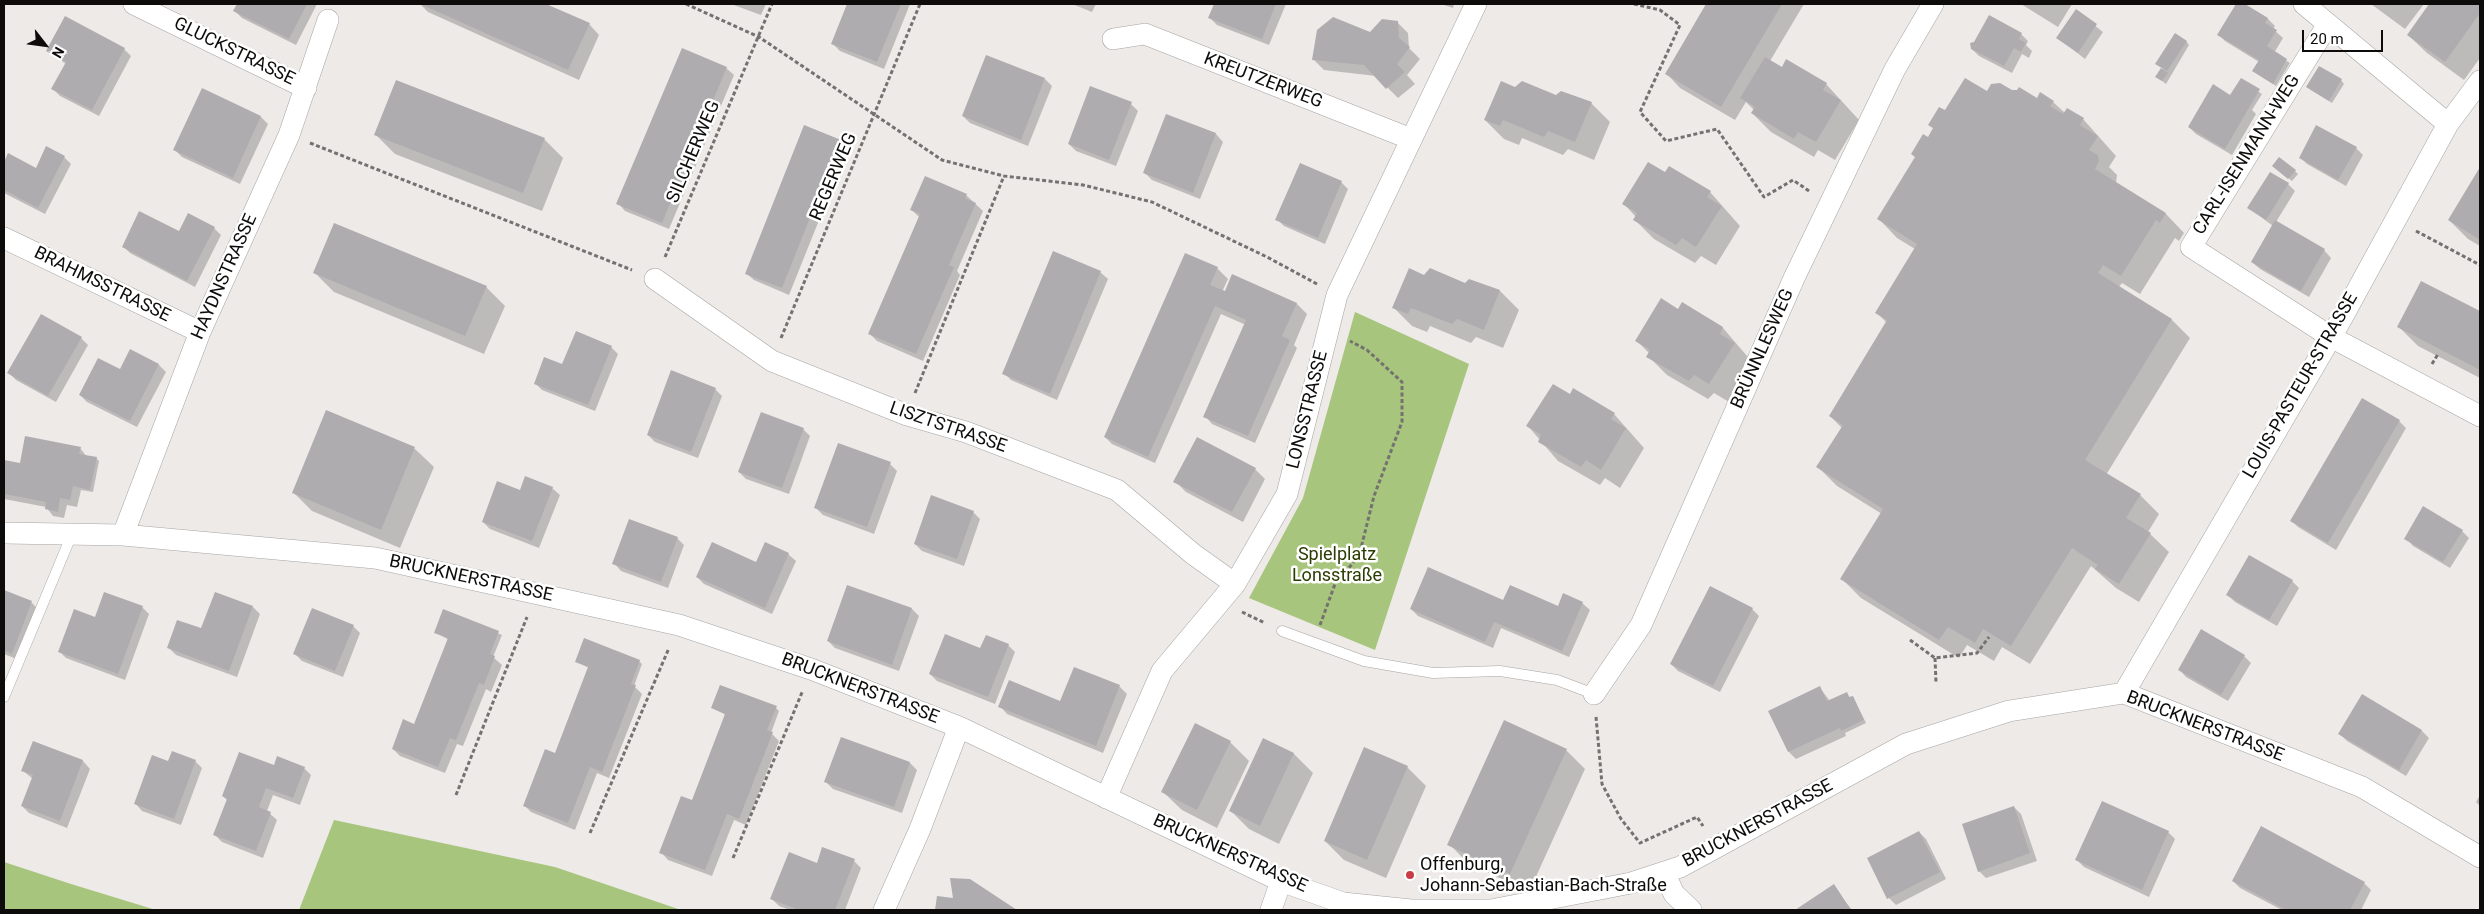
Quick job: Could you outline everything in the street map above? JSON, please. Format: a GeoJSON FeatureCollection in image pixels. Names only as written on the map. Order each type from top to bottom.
{"type":"FeatureCollection","features":[{"type":"Feature","properties":{"kind":"street","name":"GLUCKSTRASSE"},"geometry":{"type":"LineString","coordinates":[[134,4],[306,88]]}},
{"type":"Feature","properties":{"kind":"street","name":"LONSSTRASSE"},"geometry":{"type":"LineString","coordinates":[[1106,798],[1162,671],[1235,584],[1287,494],[1337,295],[1476,4]]}},
{"type":"Feature","properties":{"kind":"street","name":"BRÜNNLESWEG"},"geometry":{"type":"LineString","coordinates":[[1594,694],[1641,625],[1795,276],[1895,69],[1933,4]]}},
{"type":"Feature","properties":{"kind":"street"},"geometry":{"type":"LineString","coordinates":[[2304,4],[2448,124]]}},
{"type":"Feature","properties":{"kind":"street","name":"HAYDNSTRASSE"},"geometry":{"type":"LineString","coordinates":[[123,535],[200,332],[289,135],[328,20]]}},
{"type":"Feature","properties":{"kind":"street","name":"CARL-ISENMANN-WEG"},"geometry":{"type":"LineString","coordinates":[[2328,24],[2191,247],[2331,337]]}},
{"type":"Feature","properties":{"kind":"street","name":"KREUTZERWEG"},"geometry":{"type":"LineString","coordinates":[[1113,39],[1145,34],[1410,139]]}},
{"type":"Feature","properties":{"kind":"street","name":"LOUIS-PASTEUR-STRASSE"},"geometry":{"type":"LineString","coordinates":[[2124,693],[2331,337],[2448,124],[2480,81]]}},
{"type":"Feature","properties":{"kind":"street","name":"BRAHMSSTRASSE"},"geometry":{"type":"LineString","coordinates":[[4,238],[200,332]]}},
{"type":"Feature","properties":{"kind":"street","name":"LISZTSTRASSE"},"geometry":{"type":"LineString","coordinates":[[655,279],[772,360],[907,415],[966,432],[1118,490],[1193,554],[1235,584]]}},
{"type":"Feature","properties":{"kind":"street"},"geometry":{"type":"LineString","coordinates":[[2331,337],[2480,416]]}},
{"type":"Feature","properties":{"kind":"street","name":"BRUCKNERSTRASSE"},"geometry":{"type":"LineString","coordinates":[[4,532],[123,535],[375,558],[679,625],[811,669],[959,727],[1281,881],[1343,903],[1411,910],[1491,910],[1632,884],[1680,867],[1906,744],[2010,711],[2124,693],[2362,788],[2480,857]]}},
{"type":"Feature","properties":{"kind":"street"},"geometry":{"type":"LineString","coordinates":[[884,910],[920,829],[959,727]]}},
{"type":"Feature","properties":{"kind":"street"},"geometry":{"type":"LineString","coordinates":[[1664,872],[1674,894],[1691,910]]}},
{"type":"Feature","properties":{"kind":"street"},"geometry":{"type":"LineString","coordinates":[[1270,910],[1281,881]]}},
{"type":"Feature","properties":{"kind":"lane"},"geometry":{"type":"LineString","coordinates":[[4,697],[72,534]]}},
{"type":"Feature","properties":{"kind":"lane"},"geometry":{"type":"LineString","coordinates":[[1282,631],[1364,661],[1433,673],[1500,671],[1557,680],[1594,694]]}},
{"type":"Feature","properties":{"kind":"path"},"geometry":{"type":"LineString","coordinates":[[686,4],[759,36],[942,160],[1004,176],[1083,185],[1152,202],[1267,257],[1337,295]]}},
{"type":"Feature","properties":{"kind":"path","name":"SILCHERWEG"},"geometry":{"type":"LineString","coordinates":[[655,279],[772,4]]}},
{"type":"Feature","properties":{"kind":"path","name":"REGERWEG"},"geometry":{"type":"LineString","coordinates":[[772,360],[920,4]]}},
{"type":"Feature","properties":{"kind":"path"},"geometry":{"type":"LineString","coordinates":[[1634,4],[1660,10],[1680,25],[1640,112],[1666,141],[1717,129],[1764,197],[1793,180],[1830,205]]}},
{"type":"Feature","properties":{"kind":"path"},"geometry":{"type":"LineString","coordinates":[[289,135],[655,279]]}},
{"type":"Feature","properties":{"kind":"path"},"geometry":{"type":"LineString","coordinates":[[907,415],[1004,176]]}},
{"type":"Feature","properties":{"kind":"path"},"geometry":{"type":"LineString","coordinates":[[2395,221],[2480,265]]}},
{"type":"Feature","properties":{"kind":"path"},"geometry":{"type":"LineString","coordinates":[[1314,642],[1335,584],[1359,556],[1374,496],[1402,422],[1402,382],[1367,350],[1328,331]]}},
{"type":"Feature","properties":{"kind":"path"},"geometry":{"type":"LineString","coordinates":[[456,795],[537,593]]}},
{"type":"Feature","properties":{"kind":"path"},"geometry":{"type":"LineString","coordinates":[[1221,602],[1282,631]]}},
{"type":"Feature","properties":{"kind":"path"},"geometry":{"type":"LineString","coordinates":[[590,833],[679,625]]}},
{"type":"Feature","properties":{"kind":"path"},"geometry":{"type":"LineString","coordinates":[[1910,640],[1935,658],[1977,653],[1989,637]]}},
{"type":"Feature","properties":{"kind":"path"},"geometry":{"type":"LineString","coordinates":[[1935,658],[1936,683]]}},
{"type":"Feature","properties":{"kind":"path"},"geometry":{"type":"LineString","coordinates":[[733,858],[811,669]]}},
{"type":"Feature","properties":{"kind":"path"},"geometry":{"type":"LineString","coordinates":[[1594,694],[1602,784],[1621,818],[1640,844],[1698,817]]}},
{"type":"Feature","properties":{"kind":"green space","name":"Spielplatz Lonsstraße"},"geometry":{"type":"Polygon","coordinates":[[[1355,312],[1469,364],[1375,650],[1249,598],[1303,498],[1355,312]]]}},
{"type":"Feature","properties":{"kind":"green space"},"geometry":{"type":"Polygon","coordinates":[[[334,820],[555,867],[681,910],[299,910],[334,820]]]}},
{"type":"Feature","properties":{"kind":"green space"},"geometry":{"type":"Polygon","coordinates":[[[4,862],[71,884],[156,910],[4,910],[4,862]]]}},
{"type":"Feature","properties":{"kind":"building"},"geometry":{"type":"Polygon","coordinates":[[[237,4],[307,4],[289,39],[233,11],[237,4]]]}},
{"type":"Feature","properties":{"kind":"building"},"geometry":{"type":"Polygon","coordinates":[[[420,4],[546,4],[590,23],[568,70],[420,4]]]}},
{"type":"Feature","properties":{"kind":"building"},"geometry":{"type":"Polygon","coordinates":[[[847,4],[901,4],[877,62],[831,44],[847,4]]]}},
{"type":"Feature","properties":{"kind":"building"},"geometry":{"type":"Polygon","coordinates":[[[1214,4],[1276,4],[1262,39],[1208,18],[1214,4]]]}},
{"type":"Feature","properties":{"kind":"building"},"geometry":{"type":"Polygon","coordinates":[[[1706,4],[1782,4],[1721,107],[1665,74],[1706,4]]]}},
{"type":"Feature","properties":{"kind":"building"},"geometry":{"type":"Polygon","coordinates":[[[2236,4],[2245,4],[2268,18],[2265,23],[2277,30],[2267,46],[2287,59],[2273,84],[2252,71],[2259,60],[2217,35],[2236,4]]]}},
{"type":"Feature","properties":{"kind":"building"},"geometry":{"type":"Polygon","coordinates":[[[2429,4],[2480,4],[2480,13],[2445,62],[2407,35],[2429,4]]]}},
{"type":"Feature","properties":{"kind":"building"},"geometry":{"type":"Polygon","coordinates":[[[2076,9],[2097,24],[2078,53],[2056,38],[2076,9]]]}},
{"type":"Feature","properties":{"kind":"building"},"geometry":{"type":"Polygon","coordinates":[[[1989,15],[2022,33],[2019,39],[2026,43],[2021,52],[2014,48],[2004,66],[1971,49],[1970,43],[1974,42],[1989,15]]]}},
{"type":"Feature","properties":{"kind":"building"},"geometry":{"type":"Polygon","coordinates":[[[65,16],[125,48],[92,110],[51,89],[66,62],[46,51],[65,16]]]}},
{"type":"Feature","properties":{"kind":"building"},"geometry":{"type":"Polygon","coordinates":[[[1333,17],[1370,32],[1382,19],[1398,21],[1399,38],[1410,47],[1397,64],[1405,72],[1386,89],[1364,65],[1312,60],[1317,30],[1333,17]]]}},
{"type":"Feature","properties":{"kind":"building"},"geometry":{"type":"Polygon","coordinates":[[[2175,33],[2187,41],[2167,71],[2155,64],[2175,33]]]}},
{"type":"Feature","properties":{"kind":"building"},"geometry":{"type":"Polygon","coordinates":[[[682,48],[727,67],[662,223],[616,204],[682,48]]]}},
{"type":"Feature","properties":{"kind":"building"},"geometry":{"type":"Polygon","coordinates":[[[986,55],[1045,78],[1021,140],[962,116],[986,55]]]}},
{"type":"Feature","properties":{"kind":"building"},"geometry":{"type":"Polygon","coordinates":[[[1765,57],[1782,67],[1786,59],[1827,83],[1823,90],[1841,100],[1816,142],[1798,132],[1794,139],[1751,113],[1755,107],[1740,98],[1765,57]]]}},
{"type":"Feature","properties":{"kind":"building"},"geometry":{"type":"Polygon","coordinates":[[[2319,66],[2342,79],[2329,101],[2306,87],[2319,66]]]}},
{"type":"Feature","properties":{"kind":"building"},"geometry":{"type":"Polygon","coordinates":[[[2161,68],[2168,73],[2162,81],[2155,77],[2161,68]]]}},
{"type":"Feature","properties":{"kind":"building"},"geometry":{"type":"Polygon","coordinates":[[[1965,78],[1987,91],[1991,84],[2000,83],[2012,90],[2017,90],[2019,87],[2037,98],[2040,92],[2054,101],[2050,106],[2063,114],[2067,108],[2084,118],[2080,125],[2098,136],[2089,150],[2098,155],[2099,161],[2095,169],[2166,213],[2160,223],[2156,220],[2121,276],[2103,265],[2098,273],[2172,319],[2085,460],[2141,494],[2126,518],[2151,533],[2119,584],[2095,569],[2098,565],[2072,548],[2011,646],[1983,629],[1975,643],[1948,627],[1939,640],[1840,579],[1883,509],[1816,467],[1843,425],[1829,416],[1887,320],[1875,313],[1917,244],[1877,219],[1915,157],[1911,154],[1923,134],[1928,137],[1933,128],[1928,125],[1939,107],[1945,110],[1965,78]]]}},
{"type":"Feature","properties":{"kind":"building"},"geometry":{"type":"Polygon","coordinates":[[[2241,78],[2260,89],[2225,149],[2188,127],[2213,84],[2230,95],[2241,78]]]}},
{"type":"Feature","properties":{"kind":"building"},"geometry":{"type":"Polygon","coordinates":[[[396,80],[545,138],[523,193],[374,135],[396,80]]]}},
{"type":"Feature","properties":{"kind":"building"},"geometry":{"type":"Polygon","coordinates":[[[1501,81],[1515,87],[1522,81],[1556,95],[1561,91],[1592,102],[1575,142],[1548,131],[1544,137],[1503,120],[1500,126],[1484,120],[1501,81]]]}},
{"type":"Feature","properties":{"kind":"building"},"geometry":{"type":"Polygon","coordinates":[[[1090,86],[1132,102],[1109,160],[1068,144],[1090,86]]]}},
{"type":"Feature","properties":{"kind":"building"},"geometry":{"type":"Polygon","coordinates":[[[202,88],[261,116],[233,178],[173,150],[202,88]]]}},
{"type":"Feature","properties":{"kind":"building"},"geometry":{"type":"Polygon","coordinates":[[[1166,114],[1216,133],[1193,193],[1143,173],[1166,114]]]}},
{"type":"Feature","properties":{"kind":"building"},"geometry":{"type":"Polygon","coordinates":[[[804,125],[841,140],[782,288],[745,274],[804,125]]]}},
{"type":"Feature","properties":{"kind":"building"},"geometry":{"type":"Polygon","coordinates":[[[2316,125],[2357,147],[2338,180],[2299,158],[2316,125]]]}},
{"type":"Feature","properties":{"kind":"building"},"geometry":{"type":"Polygon","coordinates":[[[46,146],[65,156],[38,208],[4,190],[4,162],[8,153],[36,168],[46,146]]]}},
{"type":"Feature","properties":{"kind":"building"},"geometry":{"type":"Polygon","coordinates":[[[2279,157],[2296,170],[2288,179],[2272,166],[2279,157]]]}},
{"type":"Feature","properties":{"kind":"building"},"geometry":{"type":"Polygon","coordinates":[[[1648,162],[1665,172],[1669,166],[1711,191],[1707,197],[1722,206],[1696,247],[1682,238],[1676,245],[1633,220],[1637,213],[1622,204],[1648,162]]]}},
{"type":"Feature","properties":{"kind":"building"},"geometry":{"type":"Polygon","coordinates":[[[1300,163],[1342,181],[1318,238],[1275,220],[1300,163]]]}},
{"type":"Feature","properties":{"kind":"building"},"geometry":{"type":"Polygon","coordinates":[[[2480,167],[2480,240],[2448,220],[2480,167]]]}},
{"type":"Feature","properties":{"kind":"building"},"geometry":{"type":"Polygon","coordinates":[[[2270,172],[2289,183],[2266,220],[2247,208],[2270,172]]]}},
{"type":"Feature","properties":{"kind":"building"},"geometry":{"type":"Polygon","coordinates":[[[925,176],[967,194],[965,198],[976,203],[949,265],[954,267],[916,354],[868,334],[920,214],[910,210],[925,176]]]}},
{"type":"Feature","properties":{"kind":"building"},"geometry":{"type":"Polygon","coordinates":[[[139,211],[179,231],[188,213],[215,227],[187,281],[122,247],[139,211]]]}},
{"type":"Feature","properties":{"kind":"building"},"geometry":{"type":"Polygon","coordinates":[[[2275,220],[2325,249],[2301,291],[2251,262],[2275,220]]]}},
{"type":"Feature","properties":{"kind":"building"},"geometry":{"type":"Polygon","coordinates":[[[334,223],[487,286],[465,336],[313,273],[334,223]]]}},
{"type":"Feature","properties":{"kind":"building"},"geometry":{"type":"Polygon","coordinates":[[[1053,251],[1101,271],[1050,394],[1002,374],[1053,251]]]}},
{"type":"Feature","properties":{"kind":"building"},"geometry":{"type":"Polygon","coordinates":[[[1185,253],[1218,267],[1210,285],[1225,291],[1232,274],[1297,303],[1282,336],[1290,340],[1248,436],[1203,417],[1246,320],[1215,306],[1148,457],[1104,437],[1185,253]]]}},
{"type":"Feature","properties":{"kind":"building"},"geometry":{"type":"Polygon","coordinates":[[[1409,268],[1424,275],[1430,268],[1465,283],[1469,279],[1500,290],[1484,330],[1457,319],[1452,324],[1411,308],[1408,314],[1392,308],[1409,268]]]}},
{"type":"Feature","properties":{"kind":"building"},"geometry":{"type":"Polygon","coordinates":[[[2421,281],[2480,311],[2480,370],[2397,327],[2421,281]]]}},
{"type":"Feature","properties":{"kind":"building"},"geometry":{"type":"Polygon","coordinates":[[[1661,298],[1678,309],[1682,302],[1723,327],[1720,334],[1735,343],[1709,384],[1694,375],[1689,381],[1646,357],[1650,350],[1635,341],[1661,298]]]}},
{"type":"Feature","properties":{"kind":"building"},"geometry":{"type":"Polygon","coordinates":[[[41,314],[82,337],[48,396],[7,373],[41,314]]]}},
{"type":"Feature","properties":{"kind":"building"},"geometry":{"type":"Polygon","coordinates":[[[576,331],[612,346],[588,405],[534,384],[544,357],[562,364],[576,331]]]}},
{"type":"Feature","properties":{"kind":"building"},"geometry":{"type":"Polygon","coordinates":[[[130,349],[159,364],[130,421],[79,395],[98,358],[120,369],[130,349]]]}},
{"type":"Feature","properties":{"kind":"building"},"geometry":{"type":"Polygon","coordinates":[[[671,370],[716,388],[691,452],[647,435],[671,370]]]}},
{"type":"Feature","properties":{"kind":"building"},"geometry":{"type":"Polygon","coordinates":[[[1553,384],[1570,394],[1573,388],[1615,413],[1611,419],[1626,428],[1601,470],[1586,460],[1581,467],[1538,442],[1541,435],[1526,426],[1553,384]]]}},
{"type":"Feature","properties":{"kind":"building"},"geometry":{"type":"Polygon","coordinates":[[[2362,398],[2400,420],[2328,543],[2290,521],[2362,398]]]}},
{"type":"Feature","properties":{"kind":"building"},"geometry":{"type":"Polygon","coordinates":[[[326,410],[415,447],[381,530],[292,493],[326,410]]]}},
{"type":"Feature","properties":{"kind":"building"},"geometry":{"type":"Polygon","coordinates":[[[761,412],[804,428],[782,488],[738,472],[761,412]]]}},
{"type":"Feature","properties":{"kind":"building"},"geometry":{"type":"Polygon","coordinates":[[[25,436],[81,447],[79,454],[97,457],[90,490],[73,486],[70,500],[60,498],[58,512],[45,509],[46,502],[4,494],[4,460],[20,463],[25,436]]]}},
{"type":"Feature","properties":{"kind":"building"},"geometry":{"type":"Polygon","coordinates":[[[1197,437],[1256,468],[1232,512],[1173,482],[1197,437]]]}},
{"type":"Feature","properties":{"kind":"building"},"geometry":{"type":"Polygon","coordinates":[[[838,443],[891,462],[867,527],[814,508],[838,443]]]}},
{"type":"Feature","properties":{"kind":"building"},"geometry":{"type":"Polygon","coordinates":[[[525,476],[553,487],[532,541],[482,522],[497,481],[520,490],[525,476]]]}},
{"type":"Feature","properties":{"kind":"building"},"geometry":{"type":"Polygon","coordinates":[[[931,495],[974,511],[957,559],[914,544],[931,495]]]}},
{"type":"Feature","properties":{"kind":"building"},"geometry":{"type":"Polygon","coordinates":[[[2423,506],[2463,530],[2443,562],[2404,539],[2423,506]]]}},
{"type":"Feature","properties":{"kind":"building"},"geometry":{"type":"Polygon","coordinates":[[[629,519],[678,537],[661,582],[612,564],[629,519]]]}},
{"type":"Feature","properties":{"kind":"building"},"geometry":{"type":"Polygon","coordinates":[[[712,542],[756,562],[765,542],[789,553],[765,608],[696,577],[712,542]]]}},
{"type":"Feature","properties":{"kind":"building"},"geometry":{"type":"Polygon","coordinates":[[[2249,555],[2293,580],[2269,620],[2226,595],[2249,555]]]}},
{"type":"Feature","properties":{"kind":"building"},"geometry":{"type":"Polygon","coordinates":[[[1428,567],[1503,600],[1510,585],[1558,606],[1563,593],[1583,602],[1562,651],[1494,622],[1485,642],[1410,609],[1428,567]]]}},
{"type":"Feature","properties":{"kind":"building"},"geometry":{"type":"Polygon","coordinates":[[[847,585],[912,608],[892,665],[827,641],[847,585]]]}},
{"type":"Feature","properties":{"kind":"building"},"geometry":{"type":"Polygon","coordinates":[[[1710,586],[1753,608],[1713,686],[1670,664],[1710,586]]]}},
{"type":"Feature","properties":{"kind":"building"},"geometry":{"type":"Polygon","coordinates":[[[4,590],[32,601],[12,654],[4,650],[4,590]]]}},
{"type":"Feature","properties":{"kind":"building"},"geometry":{"type":"Polygon","coordinates":[[[104,592],[143,606],[118,674],[58,652],[74,609],[95,617],[104,592]]]}},
{"type":"Feature","properties":{"kind":"building"},"geometry":{"type":"Polygon","coordinates":[[[215,592],[253,606],[229,671],[167,648],[177,620],[201,628],[215,592]]]}},
{"type":"Feature","properties":{"kind":"building"},"geometry":{"type":"Polygon","coordinates":[[[312,608],[354,625],[335,671],[293,654],[312,608]]]}},
{"type":"Feature","properties":{"kind":"building"},"geometry":{"type":"Polygon","coordinates":[[[443,609],[499,631],[490,654],[495,656],[484,685],[479,683],[456,740],[450,738],[438,767],[392,749],[403,719],[414,724],[448,638],[434,633],[443,609]]]}},
{"type":"Feature","properties":{"kind":"building"},"geometry":{"type":"Polygon","coordinates":[[[2201,629],[2245,655],[2221,695],[2178,670],[2201,629]]]}},
{"type":"Feature","properties":{"kind":"building"},"geometry":{"type":"Polygon","coordinates":[[[945,634],[980,648],[986,635],[1009,644],[988,697],[929,674],[945,634]]]}},
{"type":"Feature","properties":{"kind":"building"},"geometry":{"type":"Polygon","coordinates":[[[584,638],[640,660],[631,684],[636,685],[602,772],[590,767],[568,823],[523,806],[545,749],[555,753],[588,667],[575,662],[584,638]]]}},
{"type":"Feature","properties":{"kind":"building"},"geometry":{"type":"Polygon","coordinates":[[[1074,667],[1120,685],[1096,746],[998,707],[1009,680],[1060,701],[1074,667]]]}},
{"type":"Feature","properties":{"kind":"building"},"geometry":{"type":"Polygon","coordinates":[[[720,685],[777,706],[767,730],[773,732],[739,819],[727,814],[705,870],[659,853],[681,796],[692,800],[725,714],[711,708],[720,685]]]}},
{"type":"Feature","properties":{"kind":"building"},"geometry":{"type":"Polygon","coordinates":[[[1820,686],[1827,701],[1847,692],[1849,697],[1853,696],[1864,720],[1841,731],[1840,728],[1788,752],[1768,711],[1820,686]]]}},
{"type":"Feature","properties":{"kind":"building"},"geometry":{"type":"Polygon","coordinates":[[[2362,694],[2422,730],[2399,770],[2338,734],[2362,694]]]}},
{"type":"Feature","properties":{"kind":"building"},"geometry":{"type":"Polygon","coordinates":[[[1504,720],[1567,749],[1510,874],[1447,845],[1504,720]]]}},
{"type":"Feature","properties":{"kind":"building"},"geometry":{"type":"Polygon","coordinates":[[[1195,723],[1231,741],[1197,810],[1161,792],[1195,723]]]}},
{"type":"Feature","properties":{"kind":"building"},"geometry":{"type":"Polygon","coordinates":[[[841,737],[910,762],[894,807],[824,782],[841,737]]]}},
{"type":"Feature","properties":{"kind":"building"},"geometry":{"type":"Polygon","coordinates":[[[1263,738],[1294,753],[1260,826],[1229,811],[1263,738]]]}},
{"type":"Feature","properties":{"kind":"building"},"geometry":{"type":"Polygon","coordinates":[[[33,741],[83,760],[60,821],[21,806],[33,775],[21,771],[33,741]]]}},
{"type":"Feature","properties":{"kind":"building"},"geometry":{"type":"Polygon","coordinates":[[[1364,747],[1408,766],[1367,860],[1324,841],[1364,747]]]}},
{"type":"Feature","properties":{"kind":"building"},"geometry":{"type":"Polygon","coordinates":[[[172,751],[196,760],[174,819],[134,804],[152,755],[168,761],[172,751]]]}},
{"type":"Feature","properties":{"kind":"building"},"geometry":{"type":"Polygon","coordinates":[[[239,752],[274,765],[277,756],[305,767],[293,798],[266,788],[259,807],[271,812],[256,851],[213,835],[227,799],[222,796],[239,752]]]}},
{"type":"Feature","properties":{"kind":"building"},"geometry":{"type":"Polygon","coordinates":[[[2102,801],[2169,831],[2142,890],[2075,860],[2102,801]]]}},
{"type":"Feature","properties":{"kind":"building"},"geometry":{"type":"Polygon","coordinates":[[[2014,806],[2030,853],[1978,872],[1962,824],[2014,806]]]}},
{"type":"Feature","properties":{"kind":"building"},"geometry":{"type":"Polygon","coordinates":[[[2261,826],[2365,882],[2350,910],[2286,910],[2232,881],[2261,826]]]}},
{"type":"Feature","properties":{"kind":"building"},"geometry":{"type":"Polygon","coordinates":[[[1919,831],[1940,872],[1887,899],[1867,858],[1919,831]]]}},
{"type":"Feature","properties":{"kind":"building"},"geometry":{"type":"Polygon","coordinates":[[[822,847],[855,859],[835,910],[799,910],[770,899],[789,852],[817,863],[822,847]]]}},
{"type":"Feature","properties":{"kind":"building"},"geometry":{"type":"Polygon","coordinates":[[[950,878],[970,879],[1017,910],[935,910],[937,896],[953,898],[950,878]]]}},
{"type":"Feature","properties":{"kind":"building"},"geometry":{"type":"Polygon","coordinates":[[[1834,884],[1851,910],[1795,910],[1834,884]]]}},
{"type":"Feature","properties":{"kind":"place","name":"Offenburg, Johann-Sebastian-Bach-Straße"},"geometry":{"type":"Point","coordinates":[1410,875]}}]}
